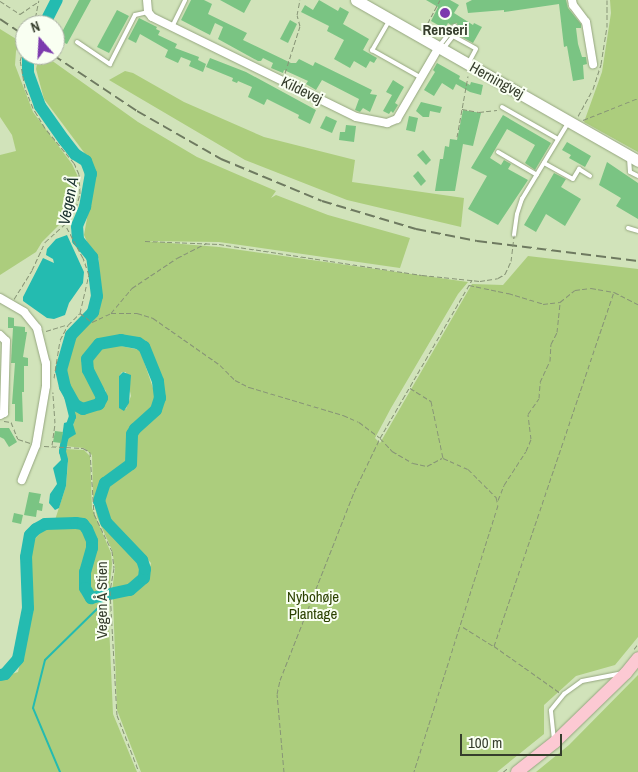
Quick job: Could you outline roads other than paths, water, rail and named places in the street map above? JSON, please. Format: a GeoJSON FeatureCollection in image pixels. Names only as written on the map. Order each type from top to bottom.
{"type":"FeatureCollection","features":[{"type":"Feature","properties":{"kind":"main road"},"geometry":{"type":"LineString","coordinates":[[517,772],[555,742],[626,673],[638,658]]}},
{"type":"Feature","properties":{"kind":"street"},"geometry":{"type":"LineString","coordinates":[[147,0],[148,12]]}},
{"type":"Feature","properties":{"kind":"street","name":"Herningvej"},"geometry":{"type":"LineString","coordinates":[[356,0],[634,158]]}},
{"type":"Feature","properties":{"kind":"street"},"geometry":{"type":"LineString","coordinates":[[572,0],[573,5],[586,22],[593,64]]}},
{"type":"Feature","properties":{"kind":"street","name":"Kildevej"},"geometry":{"type":"LineString","coordinates":[[148,12],[152,17],[356,117],[387,123],[397,119],[420,78],[441,49]]}},
{"type":"Feature","properties":{"kind":"street"},"geometry":{"type":"LineString","coordinates":[[0,298],[24,312],[38,332],[44,348],[46,386],[36,445],[22,480]]}},
{"type":"Feature","properties":{"kind":"street"},"geometry":{"type":"LineString","coordinates":[[0,336],[6,341],[4,413],[0,416]]}},
{"type":"Feature","properties":{"kind":"lane"},"geometry":{"type":"LineString","coordinates":[[172,27],[185,0]]}},
{"type":"Feature","properties":{"kind":"lane"},"geometry":{"type":"LineString","coordinates":[[77,42],[110,64],[135,15],[148,12]]}},
{"type":"Feature","properties":{"kind":"lane"},"geometry":{"type":"LineString","coordinates":[[390,20],[372,50],[420,78]]}},
{"type":"Feature","properties":{"kind":"lane"},"geometry":{"type":"LineString","coordinates":[[441,49],[454,26]]}},
{"type":"Feature","properties":{"kind":"lane"},"geometry":{"type":"LineString","coordinates":[[441,49],[453,36],[476,49],[469,65]]}},
{"type":"Feature","properties":{"kind":"lane"},"geometry":{"type":"LineString","coordinates":[[500,108],[558,139]]}},
{"type":"Feature","properties":{"kind":"lane"},"geometry":{"type":"LineString","coordinates":[[514,235],[517,214],[522,199],[558,139],[571,122]]}},
{"type":"Feature","properties":{"kind":"lane"},"geometry":{"type":"LineString","coordinates":[[498,152],[537,174]]}},
{"type":"Feature","properties":{"kind":"lane"},"geometry":{"type":"LineString","coordinates":[[634,158],[628,164],[630,172],[638,176]]}},
{"type":"Feature","properties":{"kind":"lane"},"geometry":{"type":"LineString","coordinates":[[544,162],[573,179],[579,169],[590,176]]}},
{"type":"Feature","properties":{"kind":"lane"},"geometry":{"type":"LineString","coordinates":[[628,228],[638,231]]}},
{"type":"Feature","properties":{"kind":"lane"},"geometry":{"type":"LineString","coordinates":[[555,742],[551,710],[563,696],[582,681],[626,673]]}},
{"type":"Feature","properties":{"kind":"water"},"geometry":{"type":"Polygon","coordinates":[[[67,235],[84,272],[83,283],[69,303],[65,315],[54,319],[47,318],[23,301],[23,297],[43,258],[54,263],[53,259],[46,255],[47,249],[56,239],[67,235]]]}},
{"type":"Feature","properties":{"kind":"water"},"geometry":{"type":"Polygon","coordinates":[[[123,372],[131,375],[129,403],[124,411],[119,408],[119,376],[123,372]]]}},
{"type":"Feature","properties":{"kind":"water"},"geometry":{"type":"Polygon","coordinates":[[[72,421],[76,434],[66,440],[62,437],[64,423],[72,421]]]}},
{"type":"Feature","properties":{"kind":"water"},"geometry":{"type":"Polygon","coordinates":[[[63,450],[68,460],[66,486],[59,508],[55,510],[49,503],[50,494],[57,484],[53,468],[63,458],[61,451],[63,450]]]}},
{"type":"Feature","properties":{"kind":"waterway","name":"Vegen Å"},"geometry":{"type":"LineString","coordinates":[[49,15],[57,0]]}},
{"type":"Feature","properties":{"kind":"waterway","name":"Vegen Å"},"geometry":{"type":"LineString","coordinates":[[0,675],[5,674],[18,659],[28,608],[26,557],[30,535],[36,529],[45,524],[76,523],[83,524],[87,529],[92,541],[92,548],[85,572],[85,588],[91,598],[130,590],[144,578],[145,569],[142,560],[106,522],[99,501],[105,483],[131,464],[132,434],[156,410],[160,398],[158,381],[144,347],[138,343],[121,340],[99,344],[87,359],[88,370],[102,398],[99,404],[83,409],[75,405],[65,387],[61,370],[71,335],[93,312],[97,296],[92,257],[78,240],[77,226],[85,207],[91,174],[86,161],[75,154],[40,106],[28,73],[28,65]]}},
{"type":"Feature","properties":{"kind":"waterway"},"geometry":{"type":"LineString","coordinates":[[64,459],[62,451],[64,439],[72,416],[65,387]]}},
{"type":"Feature","properties":{"kind":"waterway"},"geometry":{"type":"LineString","coordinates":[[60,772],[33,708],[45,660],[99,607],[104,597]]}},
{"type":"Feature","properties":{"kind":"railway"},"geometry":{"type":"LineString","coordinates":[[0,19],[15,29]]}},
{"type":"Feature","properties":{"kind":"railway"},"geometry":{"type":"LineString","coordinates":[[65,63],[137,111],[221,159],[322,201],[416,229],[477,241],[638,261]]}},
{"type":"Feature","properties":{"kind":"place","name":"Renseri"},"geometry":{"type":"Point","coordinates":[445,13]}},
{"type":"Feature","properties":{"kind":"park label","name":"Nybohøje Plantage"},"geometry":{"type":"Point","coordinates":[313,604]}}]}
